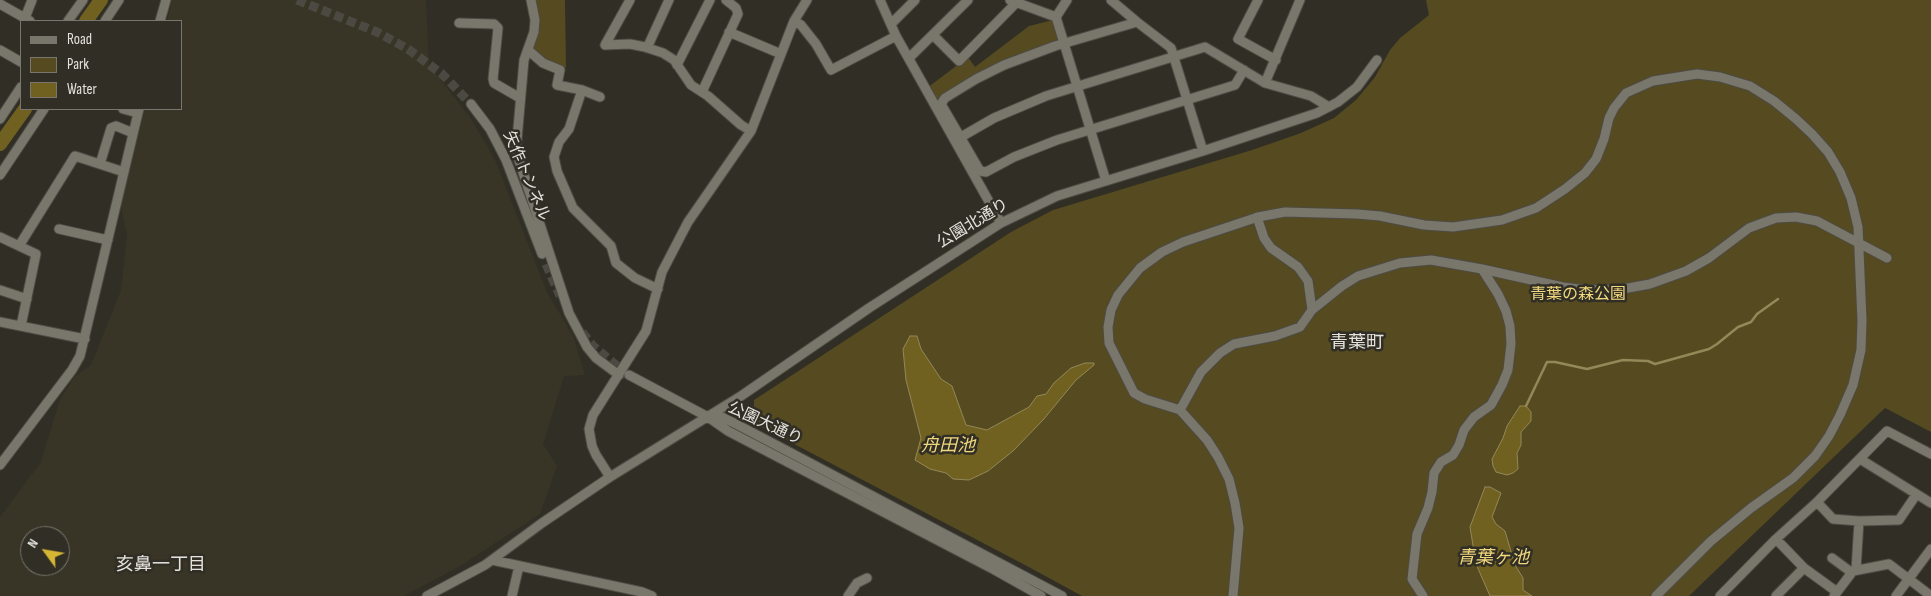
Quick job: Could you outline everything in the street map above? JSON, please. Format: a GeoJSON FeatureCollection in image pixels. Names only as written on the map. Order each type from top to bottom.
{"type":"FeatureCollection","features":[{"type":"Feature","properties":{"kind":"street"},"geometry":{"type":"LineString","coordinates":[[0,4],[27,20],[32,0]]}},
{"type":"Feature","properties":{"kind":"street"},"geometry":{"type":"LineString","coordinates":[[69,20],[83,0]]}},
{"type":"Feature","properties":{"kind":"street"},"geometry":{"type":"LineString","coordinates":[[106,20],[119,0]]}},
{"type":"Feature","properties":{"kind":"street"},"geometry":{"type":"LineString","coordinates":[[160,20],[166,0]]}},
{"type":"Feature","properties":{"kind":"street"},"geometry":{"type":"LineString","coordinates":[[531,0],[535,20],[534,32],[524,60],[516,151],[568,313],[587,347],[596,358],[619,375]]}},
{"type":"Feature","properties":{"kind":"street"},"geometry":{"type":"LineString","coordinates":[[630,0],[605,45],[630,44],[663,53],[674,60],[691,85],[751,131]]}},
{"type":"Feature","properties":{"kind":"street"},"geometry":{"type":"LineString","coordinates":[[647,48],[669,0]]}},
{"type":"Feature","properties":{"kind":"street"},"geometry":{"type":"LineString","coordinates":[[678,65],[710,0]]}},
{"type":"Feature","properties":{"kind":"street"},"geometry":{"type":"LineString","coordinates":[[702,92],[738,14],[736,8],[726,0]]}},
{"type":"Feature","properties":{"kind":"street"},"geometry":{"type":"LineString","coordinates":[[610,477],[596,456],[589,437],[593,415],[646,331],[662,272],[688,222],[751,131],[794,21],[806,0]]}},
{"type":"Feature","properties":{"kind":"street"},"geometry":{"type":"LineString","coordinates":[[880,0],[896,36],[1001,223]]}},
{"type":"Feature","properties":{"kind":"street"},"geometry":{"type":"LineString","coordinates":[[890,24],[916,0]]}},
{"type":"Feature","properties":{"kind":"street"},"geometry":{"type":"LineString","coordinates":[[908,58],[968,0]]}},
{"type":"Feature","properties":{"kind":"street"},"geometry":{"type":"LineString","coordinates":[[1067,0],[1056,17],[1106,181]]}},
{"type":"Feature","properties":{"kind":"street"},"geometry":{"type":"LineString","coordinates":[[1111,0],[1171,48],[1203,151]]}},
{"type":"Feature","properties":{"kind":"street"},"geometry":{"type":"LineString","coordinates":[[1258,0],[1238,39],[1276,60]]}},
{"type":"Feature","properties":{"kind":"street"},"geometry":{"type":"LineString","coordinates":[[1265,82],[1300,0]]}},
{"type":"Feature","properties":{"kind":"street"},"geometry":{"type":"LineString","coordinates":[[933,35],[958,61],[1013,2],[1056,17]]}},
{"type":"Feature","properties":{"kind":"street"},"geometry":{"type":"LineString","coordinates":[[794,21],[801,25],[816,44],[831,70],[896,36]]}},
{"type":"Feature","properties":{"kind":"street"},"geometry":{"type":"LineString","coordinates":[[1137,22],[1064,44],[1004,65],[976,79],[946,98],[941,104],[980,171],[986,172],[1036,148],[1234,85],[1244,70]]}},
{"type":"Feature","properties":{"kind":"street"},"geometry":{"type":"LineString","coordinates":[[459,23],[494,24],[498,28],[494,83],[520,98]]}},
{"type":"Feature","properties":{"kind":"street"},"geometry":{"type":"LineString","coordinates":[[730,32],[781,54]]}},
{"type":"Feature","properties":{"kind":"street"},"geometry":{"type":"LineString","coordinates":[[961,137],[1017,107],[1076,85],[1205,47],[1265,82],[1310,96],[1329,107]]}},
{"type":"Feature","properties":{"kind":"street"},"geometry":{"type":"LineString","coordinates":[[0,50],[20,61]]}},
{"type":"Feature","properties":{"kind":"street"},"geometry":{"type":"LineString","coordinates":[[528,50],[543,63],[560,70],[557,85],[582,90],[600,97]]}},
{"type":"Feature","properties":{"kind":"street","name":"公園北通り"},"geometry":{"type":"LineString","coordinates":[[427,596],[486,565],[542,523],[610,477],[708,417],[869,308],[1001,223],[1057,196],[1290,123],[1329,107],[1357,87],[1377,60]]}},
{"type":"Feature","properties":{"kind":"street"},"geometry":{"type":"LineString","coordinates":[[1233,596],[1239,528],[1229,479],[1218,456],[1180,410],[1144,399],[1134,393],[1109,344],[1108,333],[1111,310],[1118,295],[1140,268],[1162,252],[1183,242],[1257,217],[1285,212],[1334,212],[1380,216],[1424,225],[1454,227],[1502,220],[1536,208],[1565,189],[1584,173],[1596,159],[1611,113],[1626,93],[1653,81],[1697,74],[1720,77],[1750,86],[1781,107],[1812,134],[1828,152],[1840,172],[1851,198],[1860,243],[1861,350],[1853,385],[1829,436],[1815,456],[1793,478],[1711,540],[1656,596]]}},
{"type":"Feature","properties":{"kind":"street"},"geometry":{"type":"LineString","coordinates":[[0,118],[20,88]]}},
{"type":"Feature","properties":{"kind":"street"},"geometry":{"type":"LineString","coordinates":[[582,90],[569,129],[558,142],[554,158],[557,171],[574,208],[612,246],[616,262],[635,278],[658,288]]}},
{"type":"Feature","properties":{"kind":"street","name":"矢作トンネル"},"geometry":{"type":"LineString","coordinates":[[471,104],[490,130],[506,160],[546,264]]}},
{"type":"Feature","properties":{"kind":"street"},"geometry":{"type":"LineString","coordinates":[[0,175],[43,110]]}},
{"type":"Feature","properties":{"kind":"street"},"geometry":{"type":"LineString","coordinates":[[0,465],[72,370],[80,356],[139,111]]}},
{"type":"Feature","properties":{"kind":"street"},"geometry":{"type":"LineString","coordinates":[[100,164],[111,128],[116,126],[133,133]]}},
{"type":"Feature","properties":{"kind":"street"},"geometry":{"type":"LineString","coordinates":[[19,246],[75,156],[124,172]]}},
{"type":"Feature","properties":{"kind":"street"},"geometry":{"type":"LineString","coordinates":[[1257,217],[1264,238],[1271,248],[1298,268],[1308,281],[1312,310]]}},
{"type":"Feature","properties":{"kind":"street"},"geometry":{"type":"LineString","coordinates":[[1180,410],[1201,372],[1220,353],[1234,344],[1275,336],[1300,327],[1312,310],[1358,276],[1400,263],[1431,260],[1564,287],[1587,290],[1623,289],[1650,284],[1686,271],[1709,258],[1749,228],[1776,218],[1796,217],[1817,221],[1887,258]]}},
{"type":"Feature","properties":{"kind":"street"},"geometry":{"type":"LineString","coordinates":[[59,229],[108,240]]}},
{"type":"Feature","properties":{"kind":"street"},"geometry":{"type":"LineString","coordinates":[[0,238],[36,254],[21,326]]}},
{"type":"Feature","properties":{"kind":"street"},"geometry":{"type":"LineString","coordinates":[[1423,596],[1412,579],[1417,534],[1428,508],[1434,472],[1441,462],[1453,455],[1460,445],[1464,430],[1474,417],[1490,405],[1502,386],[1508,370],[1511,344],[1508,318],[1498,294],[1482,269]]}},
{"type":"Feature","properties":{"kind":"street"},"geometry":{"type":"LineString","coordinates":[[0,290],[27,299]]}},
{"type":"Feature","properties":{"kind":"street"},"geometry":{"type":"LineString","coordinates":[[0,322],[85,340]]}},
{"type":"Feature","properties":{"kind":"street"},"geometry":{"type":"LineString","coordinates":[[629,375],[708,417]]}},
{"type":"Feature","properties":{"kind":"street","name":"公園大通り"},"geometry":{"type":"LineString","coordinates":[[708,417],[728,431],[993,569],[1040,596]]}},
{"type":"Feature","properties":{"kind":"street","name":"公園大通り"},"geometry":{"type":"LineString","coordinates":[[708,417],[722,418],[738,425],[1062,596]]}},
{"type":"Feature","properties":{"kind":"street"},"geometry":{"type":"LineString","coordinates":[[1720,596],[1776,538],[1817,502],[1887,432],[1931,454]]}},
{"type":"Feature","properties":{"kind":"street"},"geometry":{"type":"LineString","coordinates":[[1860,459],[1931,503]]}},
{"type":"Feature","properties":{"kind":"street"},"geometry":{"type":"LineString","coordinates":[[1817,502],[1833,519],[1859,521],[1899,520],[1916,494]]}},
{"type":"Feature","properties":{"kind":"street"},"geometry":{"type":"LineString","coordinates":[[1776,538],[1804,568],[1835,594],[1854,571],[1859,521]]}},
{"type":"Feature","properties":{"kind":"street"},"geometry":{"type":"LineString","coordinates":[[1896,596],[1931,549]]}},
{"type":"Feature","properties":{"kind":"street"},"geometry":{"type":"LineString","coordinates":[[1832,558],[1854,571],[1889,564],[1931,596]]}},
{"type":"Feature","properties":{"kind":"street"},"geometry":{"type":"LineString","coordinates":[[492,560],[642,592],[652,596]]}},
{"type":"Feature","properties":{"kind":"street"},"geometry":{"type":"LineString","coordinates":[[512,596],[519,566]]}},
{"type":"Feature","properties":{"kind":"street"},"geometry":{"type":"LineString","coordinates":[[1776,596],[1804,568]]}},
{"type":"Feature","properties":{"kind":"street"},"geometry":{"type":"LineString","coordinates":[[848,596],[856,582],[867,578]]}},
{"type":"Feature","properties":{"kind":"shaded area"},"geometry":{"type":"Polygon","coordinates":[[[172,0],[426,0],[429,65],[470,117],[495,160],[547,292],[573,336],[585,375],[564,376],[543,444],[557,466],[540,514],[460,566],[404,596],[0,596],[0,517],[41,462],[59,402],[74,377],[91,365],[121,290],[127,237],[121,206],[145,110],[182,110],[182,20],[167,20],[172,0]]]}},
{"type":"Feature","properties":{"kind":"green space"},"geometry":{"type":"Polygon","coordinates":[[[533,0],[565,0],[566,68],[541,57],[530,47],[533,0]]]}},
{"type":"Feature","properties":{"kind":"green space","name":"青葉の森公園"},"geometry":{"type":"Polygon","coordinates":[[[1426,0],[1931,0],[1931,432],[1885,408],[1689,596],[1082,596],[754,423],[754,400],[1011,232],[1053,210],[1252,150],[1301,133],[1334,118],[1356,100],[1375,77],[1390,50],[1400,38],[1429,15],[1426,0]]]}},
{"type":"Feature","properties":{"kind":"green space"},"geometry":{"type":"Polygon","coordinates":[[[1053,20],[1060,43],[1013,59],[935,103],[927,88],[968,57],[975,67],[1029,26],[1053,20]]]}},
{"type":"Feature","properties":{"kind":"water","name":"舟田池"},"geometry":{"type":"Polygon","coordinates":[[[910,336],[917,336],[921,349],[941,379],[952,386],[966,425],[987,430],[1029,407],[1037,396],[1046,394],[1054,383],[1071,368],[1085,363],[1094,363],[1094,365],[1076,380],[1043,420],[1013,451],[988,471],[969,480],[953,479],[946,473],[930,469],[915,460],[921,438],[906,380],[903,349],[910,336]]]}},
{"type":"Feature","properties":{"kind":"water"},"geometry":{"type":"Polygon","coordinates":[[[1520,406],[1526,406],[1531,412],[1531,421],[1521,432],[1521,445],[1517,453],[1518,469],[1507,475],[1496,472],[1492,459],[1507,426],[1520,406]]]}},
{"type":"Feature","properties":{"kind":"water","name":"青葉ヶ池"},"geometry":{"type":"Polygon","coordinates":[[[1485,487],[1490,487],[1501,493],[1492,517],[1496,524],[1505,531],[1515,565],[1523,578],[1523,590],[1532,596],[1490,596],[1476,564],[1470,527],[1485,487]]]}},
{"type":"Feature","properties":{"kind":"waterway"},"geometry":{"type":"LineString","coordinates":[[87,20],[101,0]]}},
{"type":"Feature","properties":{"kind":"waterway"},"geometry":{"type":"LineString","coordinates":[[0,144],[24,110]]}},
{"type":"Feature","properties":{"kind":"waterway"},"geometry":{"type":"LineString","coordinates":[[1526,406],[1547,362],[1587,369],[1623,360],[1648,361],[1655,364],[1709,349],[1738,327],[1751,322],[1757,314],[1778,299]]}},
{"type":"Feature","properties":{"kind":"tunnel"},"geometry":{"type":"LineString","coordinates":[[297,0],[377,32],[408,49],[442,74],[471,104]]}},
{"type":"Feature","properties":{"kind":"tunnel"},"geometry":{"type":"LineString","coordinates":[[546,264],[560,296]]}},
{"type":"Feature","properties":{"kind":"tunnel"},"geometry":{"type":"LineString","coordinates":[[582,332],[593,346],[627,374]]}},
{"type":"Feature","properties":{"kind":"district","name":"青葉町"},"geometry":{"type":"Point","coordinates":[1357,343]}},
{"type":"Feature","properties":{"kind":"district","name":"亥鼻一丁目"},"geometry":{"type":"Point","coordinates":[161,565]}}]}
